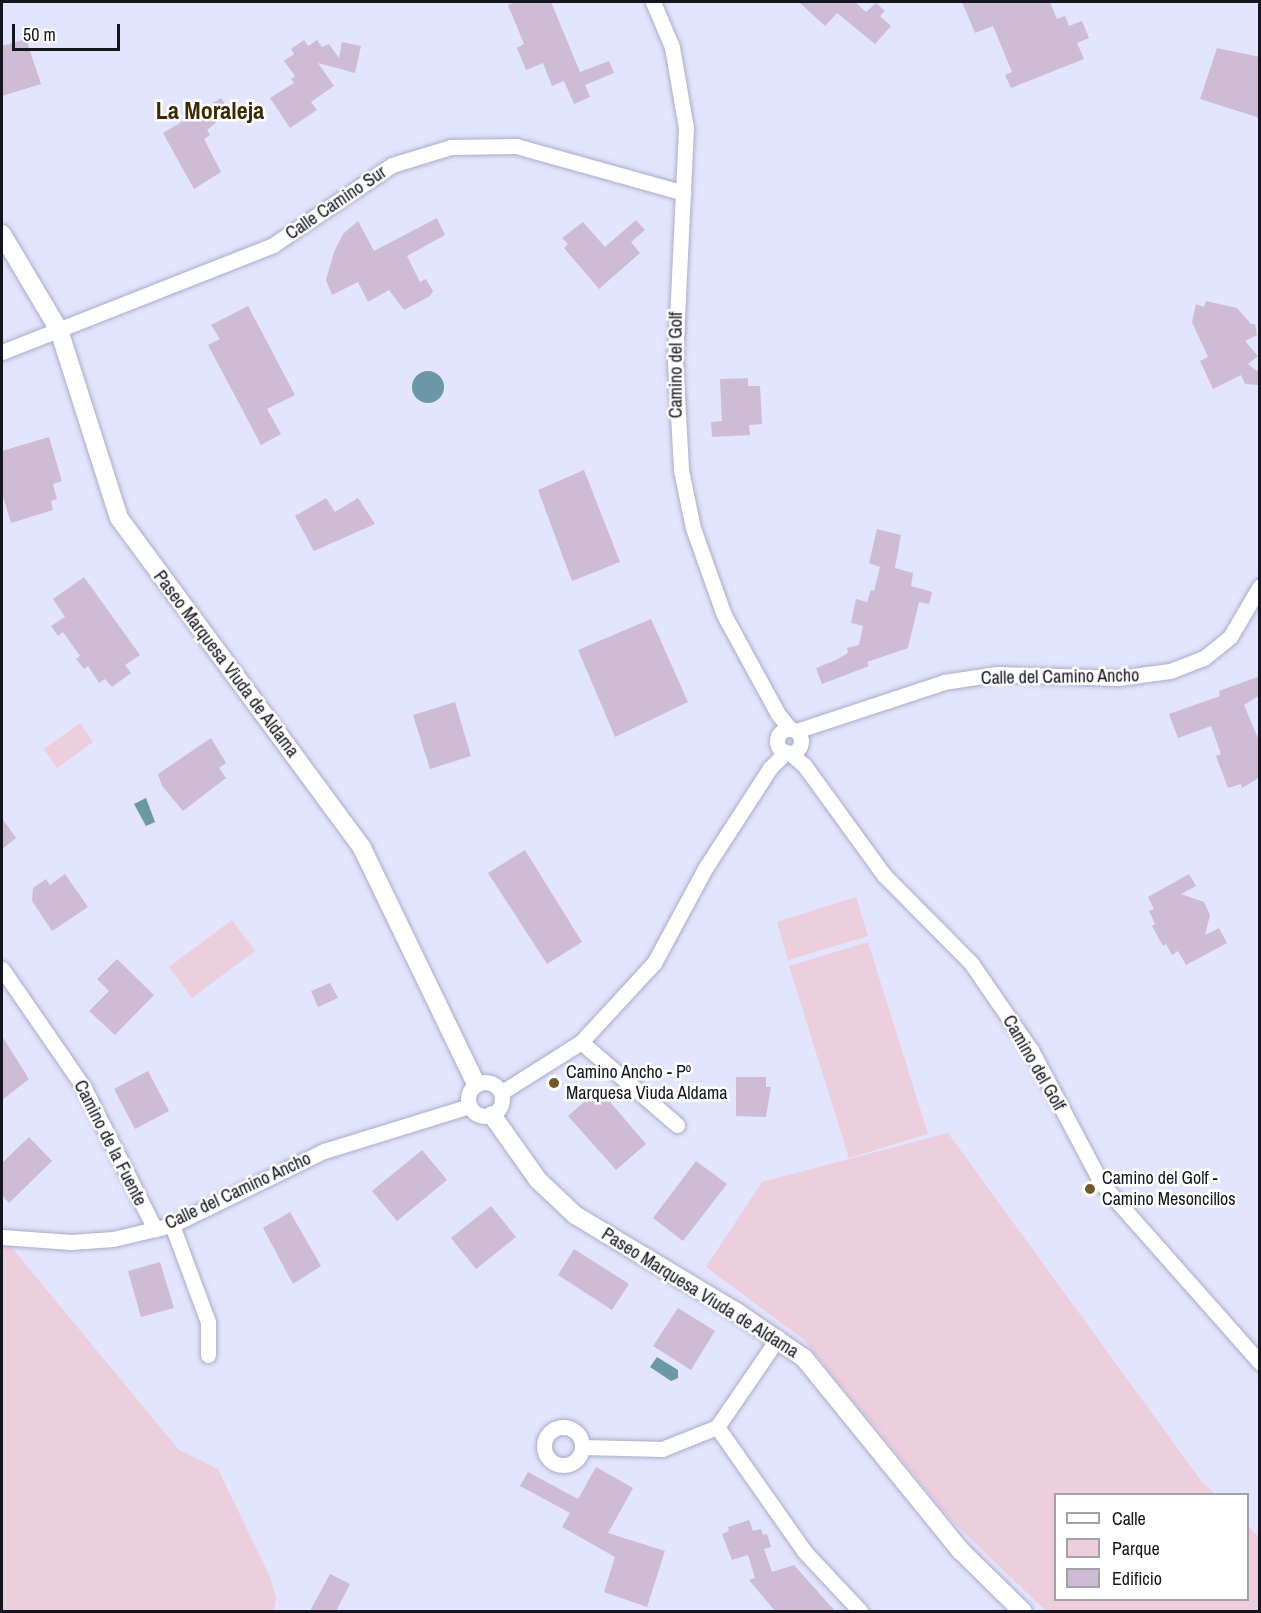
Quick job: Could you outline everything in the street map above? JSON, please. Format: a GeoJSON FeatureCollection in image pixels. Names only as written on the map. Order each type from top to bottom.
{"type":"FeatureCollection","features":[{"type":"Feature","properties":{"kind":"street","name":"Camino del Golf"},"geometry":{"type":"LineString","coordinates":[[653,2],[679,77],[686,128],[675,362],[681,470],[693,528],[724,615],[804,765],[885,875],[971,963],[1031,1050],[1101,1183],[1260,1364]]}},
{"type":"Feature","properties":{"kind":"street","name":"Calle Camino Sur"},"geometry":{"type":"LineString","coordinates":[[2,352],[273,245],[392,165],[451,147],[516,146],[684,193]]}},
{"type":"Feature","properties":{"kind":"street","name":"Paseo Marquesa Viuda de Aldama"},"geometry":{"type":"LineString","coordinates":[[2,234],[59,330],[119,518],[362,848],[476,1084]]}},
{"type":"Feature","properties":{"kind":"street","name":"Calle del Camino Ancho"},"geometry":{"type":"LineString","coordinates":[[790,741],[827,723],[944,682],[997,674],[1118,678],[1170,671],[1203,658],[1230,637],[1256,604],[1260,586]]}},
{"type":"Feature","properties":{"kind":"street"},"geometry":{"type":"LineString","coordinates":[[501,1092],[581,1042],[654,963],[705,867],[790,741]]}},
{"type":"Feature","properties":{"kind":"street","name":"Camino de la Fuente"},"geometry":{"type":"LineString","coordinates":[[2,969],[84,1088],[155,1229]]}},
{"type":"Feature","properties":{"kind":"street"},"geometry":{"type":"LineString","coordinates":[[581,1042],[677,1125]]}},
{"type":"Feature","properties":{"kind":"street"},"geometry":{"type":"LineString","coordinates":[[487,1081],[501,1092],[501,1106],[492,1115],[481,1116],[469,1106],[468,1094],[476,1084],[487,1081]]}},
{"type":"Feature","properties":{"kind":"street","name":"Calle del Camino Ancho"},"geometry":{"type":"LineString","coordinates":[[2,1237],[71,1242],[113,1239],[172,1225],[324,1151],[469,1106]]}},
{"type":"Feature","properties":{"kind":"street","name":"Paseo Marquesa Viuda de Aldama"},"geometry":{"type":"LineString","coordinates":[[492,1115],[538,1180],[575,1215],[778,1338],[804,1358],[962,1551],[1023,1611]]}},
{"type":"Feature","properties":{"kind":"street"},"geometry":{"type":"LineString","coordinates":[[172,1225],[208,1322],[208,1355]]}},
{"type":"Feature","properties":{"kind":"street"},"geometry":{"type":"LineString","coordinates":[[582,1447],[662,1449],[717,1427],[778,1338]]}},
{"type":"Feature","properties":{"kind":"street"},"geometry":{"type":"LineString","coordinates":[[717,1427],[804,1551],[861,1611]]}},
{"type":"Feature","properties":{"kind":"green space"},"geometry":{"type":"Polygon","coordinates":[[[80,723],[93,742],[57,768],[44,749],[80,723]]]}},
{"type":"Feature","properties":{"kind":"green space"},"geometry":{"type":"Polygon","coordinates":[[[856,897],[868,936],[788,960],[777,922],[856,897]]]}},
{"type":"Feature","properties":{"kind":"green space"},"geometry":{"type":"Polygon","coordinates":[[[232,920],[255,951],[192,998],[169,967],[232,920]]]}},
{"type":"Feature","properties":{"kind":"green space"},"geometry":{"type":"Polygon","coordinates":[[[868,942],[928,1134],[849,1158],[789,966],[868,942]]]}},
{"type":"Feature","properties":{"kind":"green space"},"geometry":{"type":"Polygon","coordinates":[[[948,1133],[1202,1482],[1214,1493],[1054,1493],[1054,1601],[1249,1601],[1249,1527],[1259,1537],[1259,1611],[1046,1611],[951,1520],[803,1339],[706,1267],[762,1182],[948,1133]]]}},
{"type":"Feature","properties":{"kind":"green space"},"geometry":{"type":"Polygon","coordinates":[[[2,1236],[179,1450],[218,1469],[270,1577],[276,1598],[274,1611],[2,1611],[2,1236]]]}},
{"type":"Feature","properties":{"kind":"water"},"geometry":{"type":"Polygon","coordinates":[[[428,371],[439,376],[444,387],[439,398],[428,403],[417,398],[412,387],[417,376],[428,371]]]}},
{"type":"Feature","properties":{"kind":"water"},"geometry":{"type":"Polygon","coordinates":[[[146,798],[155,822],[146,826],[134,804],[146,798]]]}},
{"type":"Feature","properties":{"kind":"water"},"geometry":{"type":"Polygon","coordinates":[[[657,1357],[678,1370],[678,1378],[671,1381],[650,1367],[657,1357]]]}},
{"type":"Feature","properties":{"kind":"building"},"geometry":{"type":"Polygon","coordinates":[[[516,2],[551,2],[580,72],[609,61],[614,73],[585,85],[590,97],[574,104],[564,81],[552,86],[543,63],[526,70],[517,48],[524,44],[508,5],[516,2]]]}},
{"type":"Feature","properties":{"kind":"building"},"geometry":{"type":"Polygon","coordinates":[[[799,2],[855,2],[866,12],[876,3],[885,11],[880,16],[891,26],[875,44],[837,13],[825,26],[799,2]]]}},
{"type":"Feature","properties":{"kind":"building"},"geometry":{"type":"Polygon","coordinates":[[[962,2],[1050,2],[1057,19],[1065,16],[1069,26],[1082,21],[1089,38],[1077,43],[1084,59],[1011,88],[1005,75],[1012,72],[993,26],[975,33],[962,2]]]}},
{"type":"Feature","properties":{"kind":"building"},"geometry":{"type":"Polygon","coordinates":[[[26,39],[41,84],[2,96],[2,46],[26,39]]]}},
{"type":"Feature","properties":{"kind":"building"},"geometry":{"type":"Polygon","coordinates":[[[304,40],[308,46],[317,40],[322,47],[329,44],[339,58],[342,42],[361,46],[355,73],[318,63],[334,86],[311,102],[317,110],[290,128],[270,98],[294,83],[291,79],[295,76],[284,61],[294,54],[291,49],[304,40]]]}},
{"type":"Feature","properties":{"kind":"building"},"geometry":{"type":"Polygon","coordinates":[[[1217,48],[1260,57],[1260,118],[1200,99],[1217,48]]]}},
{"type":"Feature","properties":{"kind":"building"},"geometry":{"type":"Polygon","coordinates":[[[221,98],[230,111],[207,130],[210,135],[204,139],[221,172],[194,189],[163,133],[221,98]]]}},
{"type":"Feature","properties":{"kind":"building"},"geometry":{"type":"Polygon","coordinates":[[[437,218],[445,235],[407,256],[420,282],[426,279],[433,291],[430,296],[404,310],[389,290],[368,302],[358,282],[332,295],[326,280],[334,252],[343,234],[358,221],[374,251],[437,218]]]}},
{"type":"Feature","properties":{"kind":"building"},"geometry":{"type":"Polygon","coordinates":[[[636,220],[645,230],[631,242],[640,253],[599,289],[564,248],[568,244],[562,238],[583,222],[605,247],[636,220]]]}},
{"type":"Feature","properties":{"kind":"building"},"geometry":{"type":"Polygon","coordinates":[[[1206,301],[1237,308],[1251,324],[1255,324],[1257,335],[1245,341],[1258,356],[1248,364],[1258,372],[1259,385],[1245,384],[1241,375],[1213,389],[1200,361],[1208,357],[1192,322],[1196,304],[1204,307],[1206,301]]]}},
{"type":"Feature","properties":{"kind":"building"},"geometry":{"type":"Polygon","coordinates":[[[248,306],[295,395],[267,409],[281,434],[261,445],[208,345],[220,339],[211,325],[248,306]]]}},
{"type":"Feature","properties":{"kind":"building"},"geometry":{"type":"Polygon","coordinates":[[[748,378],[748,386],[760,386],[762,424],[749,425],[750,435],[712,437],[711,422],[722,421],[720,379],[748,378]]]}},
{"type":"Feature","properties":{"kind":"building"},"geometry":{"type":"Polygon","coordinates":[[[49,437],[62,481],[53,484],[57,499],[51,501],[53,510],[11,523],[2,493],[2,451],[49,437]]]}},
{"type":"Feature","properties":{"kind":"building"},"geometry":{"type":"Polygon","coordinates":[[[584,470],[620,562],[572,581],[538,490],[584,470]]]}},
{"type":"Feature","properties":{"kind":"building"},"geometry":{"type":"Polygon","coordinates":[[[326,498],[335,512],[358,498],[375,524],[314,551],[295,516],[326,498]]]}},
{"type":"Feature","properties":{"kind":"building"},"geometry":{"type":"Polygon","coordinates":[[[877,529],[901,535],[895,568],[913,573],[911,586],[932,592],[929,604],[919,602],[908,648],[867,662],[869,666],[822,684],[816,668],[848,653],[847,648],[859,645],[863,626],[851,623],[856,599],[867,602],[871,590],[874,591],[880,567],[869,563],[877,529]]]}},
{"type":"Feature","properties":{"kind":"building"},"geometry":{"type":"Polygon","coordinates":[[[84,577],[140,655],[125,665],[131,673],[112,687],[105,679],[99,683],[88,666],[84,669],[76,659],[80,656],[63,632],[58,636],[51,626],[65,617],[53,599],[84,577]]]}},
{"type":"Feature","properties":{"kind":"building"},"geometry":{"type":"Polygon","coordinates":[[[651,619],[688,702],[615,737],[578,650],[651,619]]]}},
{"type":"Feature","properties":{"kind":"building"},"geometry":{"type":"Polygon","coordinates":[[[1260,676],[1260,695],[1244,705],[1260,743],[1260,777],[1242,788],[1241,784],[1228,788],[1216,756],[1221,754],[1211,726],[1178,738],[1169,714],[1220,696],[1219,691],[1260,676]]]}},
{"type":"Feature","properties":{"kind":"building"},"geometry":{"type":"Polygon","coordinates":[[[455,702],[471,756],[430,769],[413,715],[455,702]]]}},
{"type":"Feature","properties":{"kind":"building"},"geometry":{"type":"Polygon","coordinates":[[[211,738],[226,763],[219,768],[226,778],[183,811],[162,786],[158,774],[211,738]]]}},
{"type":"Feature","properties":{"kind":"building"},"geometry":{"type":"Polygon","coordinates":[[[2,818],[16,838],[2,849],[2,818]]]}},
{"type":"Feature","properties":{"kind":"building"},"geometry":{"type":"Polygon","coordinates":[[[525,850],[582,942],[547,964],[488,873],[525,850]]]}},
{"type":"Feature","properties":{"kind":"building"},"geometry":{"type":"Polygon","coordinates":[[[65,874],[88,907],[52,931],[32,901],[33,888],[46,879],[50,885],[65,874]]]}},
{"type":"Feature","properties":{"kind":"building"},"geometry":{"type":"Polygon","coordinates":[[[1189,874],[1196,886],[1181,894],[1204,902],[1210,915],[1205,935],[1219,928],[1227,943],[1186,965],[1178,951],[1172,955],[1166,944],[1163,946],[1152,926],[1155,924],[1149,911],[1154,909],[1148,897],[1189,874]]]}},
{"type":"Feature","properties":{"kind":"building"},"geometry":{"type":"Polygon","coordinates":[[[117,959],[154,995],[115,1035],[89,1011],[109,991],[97,979],[117,959]]]}},
{"type":"Feature","properties":{"kind":"building"},"geometry":{"type":"Polygon","coordinates":[[[330,983],[338,998],[318,1007],[311,991],[330,983]]]}},
{"type":"Feature","properties":{"kind":"building"},"geometry":{"type":"Polygon","coordinates":[[[2,1036],[29,1079],[2,1100],[2,1036]]]}},
{"type":"Feature","properties":{"kind":"building"},"geometry":{"type":"Polygon","coordinates":[[[148,1071],[169,1111],[135,1129],[114,1089],[148,1071]]]}},
{"type":"Feature","properties":{"kind":"building"},"geometry":{"type":"Polygon","coordinates":[[[736,1077],[766,1077],[766,1087],[771,1087],[766,1117],[736,1116],[736,1077]]]}},
{"type":"Feature","properties":{"kind":"building"},"geometry":{"type":"Polygon","coordinates":[[[599,1089],[646,1144],[616,1170],[568,1116],[599,1089]]]}},
{"type":"Feature","properties":{"kind":"building"},"geometry":{"type":"Polygon","coordinates":[[[29,1137],[52,1161],[9,1203],[2,1195],[2,1163],[29,1137]]]}},
{"type":"Feature","properties":{"kind":"building"},"geometry":{"type":"Polygon","coordinates":[[[422,1150],[447,1180],[397,1221],[372,1191],[422,1150]]]}},
{"type":"Feature","properties":{"kind":"building"},"geometry":{"type":"Polygon","coordinates":[[[696,1161],[727,1184],[683,1241],[653,1218],[696,1161]]]}},
{"type":"Feature","properties":{"kind":"building"},"geometry":{"type":"Polygon","coordinates":[[[491,1206],[516,1237],[476,1269],[451,1238],[491,1206]]]}},
{"type":"Feature","properties":{"kind":"building"},"geometry":{"type":"Polygon","coordinates":[[[290,1212],[321,1266],[293,1284],[263,1228],[290,1212]]]}},
{"type":"Feature","properties":{"kind":"building"},"geometry":{"type":"Polygon","coordinates":[[[574,1249],[629,1284],[612,1310],[558,1275],[574,1249]]]}},
{"type":"Feature","properties":{"kind":"building"},"geometry":{"type":"Polygon","coordinates":[[[160,1262],[174,1308],[141,1317],[128,1271],[160,1262]]]}},
{"type":"Feature","properties":{"kind":"building"},"geometry":{"type":"Polygon","coordinates":[[[678,1308],[715,1331],[691,1370],[653,1346],[678,1308]]]}},
{"type":"Feature","properties":{"kind":"building"},"geometry":{"type":"Polygon","coordinates":[[[596,1467],[633,1488],[608,1533],[665,1551],[647,1607],[604,1592],[615,1557],[562,1527],[570,1513],[520,1486],[528,1472],[578,1499],[596,1467]]]}},
{"type":"Feature","properties":{"kind":"building"},"geometry":{"type":"Polygon","coordinates":[[[749,1520],[753,1531],[761,1529],[763,1535],[767,1534],[771,1547],[764,1549],[772,1572],[794,1565],[835,1611],[775,1611],[749,1580],[755,1578],[748,1555],[732,1560],[722,1534],[729,1531],[728,1527],[749,1520]]]}},
{"type":"Feature","properties":{"kind":"building"},"geometry":{"type":"Polygon","coordinates":[[[330,1574],[350,1584],[336,1611],[310,1611],[330,1574]]]}},
{"type":"Feature","properties":{"kind":"place","name":"Camino Ancho - Pº Marquesa Viuda Aldama"},"geometry":{"type":"Point","coordinates":[554,1083]}},
{"type":"Feature","properties":{"kind":"place","name":"Camino del Golf - Camino Mesoncillos"},"geometry":{"type":"Point","coordinates":[1090,1189]}},
{"type":"Feature","properties":{"kind":"district","name":"La Moraleja"},"geometry":{"type":"Point","coordinates":[210,111]}}]}
